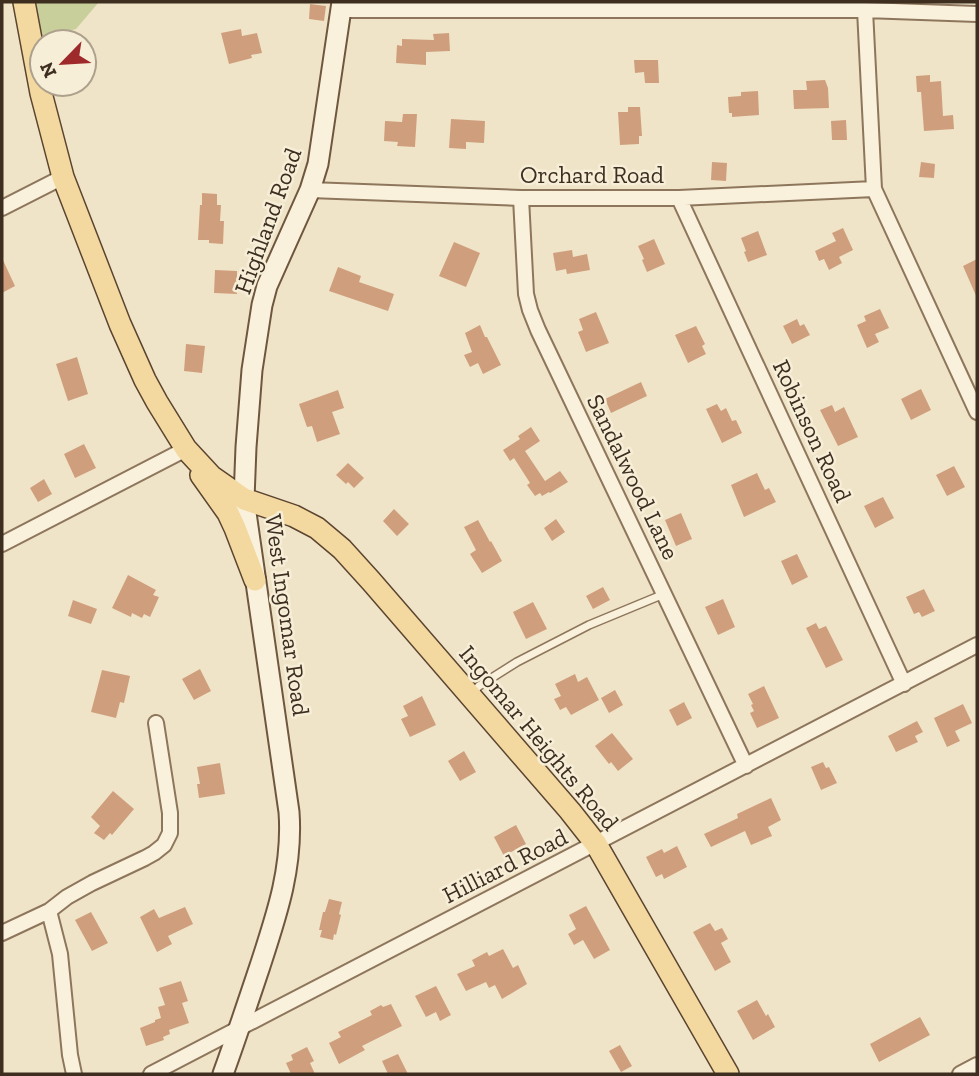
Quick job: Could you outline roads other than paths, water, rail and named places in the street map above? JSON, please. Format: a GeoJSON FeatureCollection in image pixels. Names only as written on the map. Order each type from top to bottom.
{"type":"FeatureCollection","features":[{"type":"Feature","properties":{"kind":"main road","name":"West Ingomar Road"},"geometry":{"type":"LineString","coordinates":[[24,2],[54,149],[131,350],[157,402],[186,449],[211,476],[244,499]]}},
{"type":"Feature","properties":{"kind":"main road"},"geometry":{"type":"LineString","coordinates":[[186,449],[228,513],[255,580]]}},
{"type":"Feature","properties":{"kind":"main road","name":"Ingomar Heights Road"},"geometry":{"type":"LineString","coordinates":[[244,499],[293,516],[329,537],[371,581],[570,811],[596,844],[728,1074]]}},
{"type":"Feature","properties":{"kind":"street"},"geometry":{"type":"LineString","coordinates":[[342,6],[977,13]]}},
{"type":"Feature","properties":{"kind":"street","name":"Highland Road"},"geometry":{"type":"LineString","coordinates":[[244,499],[252,370],[262,305],[267,286],[310,190],[320,156],[342,6]]}},
{"type":"Feature","properties":{"kind":"street"},"geometry":{"type":"LineString","coordinates":[[865,10],[874,189],[977,412]]}},
{"type":"Feature","properties":{"kind":"street"},"geometry":{"type":"LineString","coordinates":[[2,208],[63,177]]}},
{"type":"Feature","properties":{"kind":"street","name":"Orchard Road"},"geometry":{"type":"LineString","coordinates":[[310,190],[521,198],[679,198],[874,189]]}},
{"type":"Feature","properties":{"kind":"street","name":"Sandalwood Lane"},"geometry":{"type":"LineString","coordinates":[[521,198],[526,294],[530,310],[746,766]]}},
{"type":"Feature","properties":{"kind":"street","name":"Robinson Road"},"geometry":{"type":"LineString","coordinates":[[679,198],[904,684]]}},
{"type":"Feature","properties":{"kind":"street"},"geometry":{"type":"LineString","coordinates":[[2,544],[186,449]]}},
{"type":"Feature","properties":{"kind":"street","name":"West Ingomar Road"},"geometry":{"type":"LineString","coordinates":[[223,1074],[273,926],[290,853],[289,812],[244,499]]}},
{"type":"Feature","properties":{"kind":"street","name":"Hilliard Road"},"geometry":{"type":"LineString","coordinates":[[151,1074],[977,645]]}},
{"type":"Feature","properties":{"kind":"street"},"geometry":{"type":"LineString","coordinates":[[2,933],[49,911],[92,883],[154,853],[168,839],[170,813],[156,723]]}},
{"type":"Feature","properties":{"kind":"street"},"geometry":{"type":"LineString","coordinates":[[49,911],[60,954],[74,1074]]}},
{"type":"Feature","properties":{"kind":"street"},"geometry":{"type":"LineString","coordinates":[[960,1074],[977,1065]]}},
{"type":"Feature","properties":{"kind":"lane"},"geometry":{"type":"LineString","coordinates":[[469,695],[517,662],[589,625],[664,594]]}}]}
